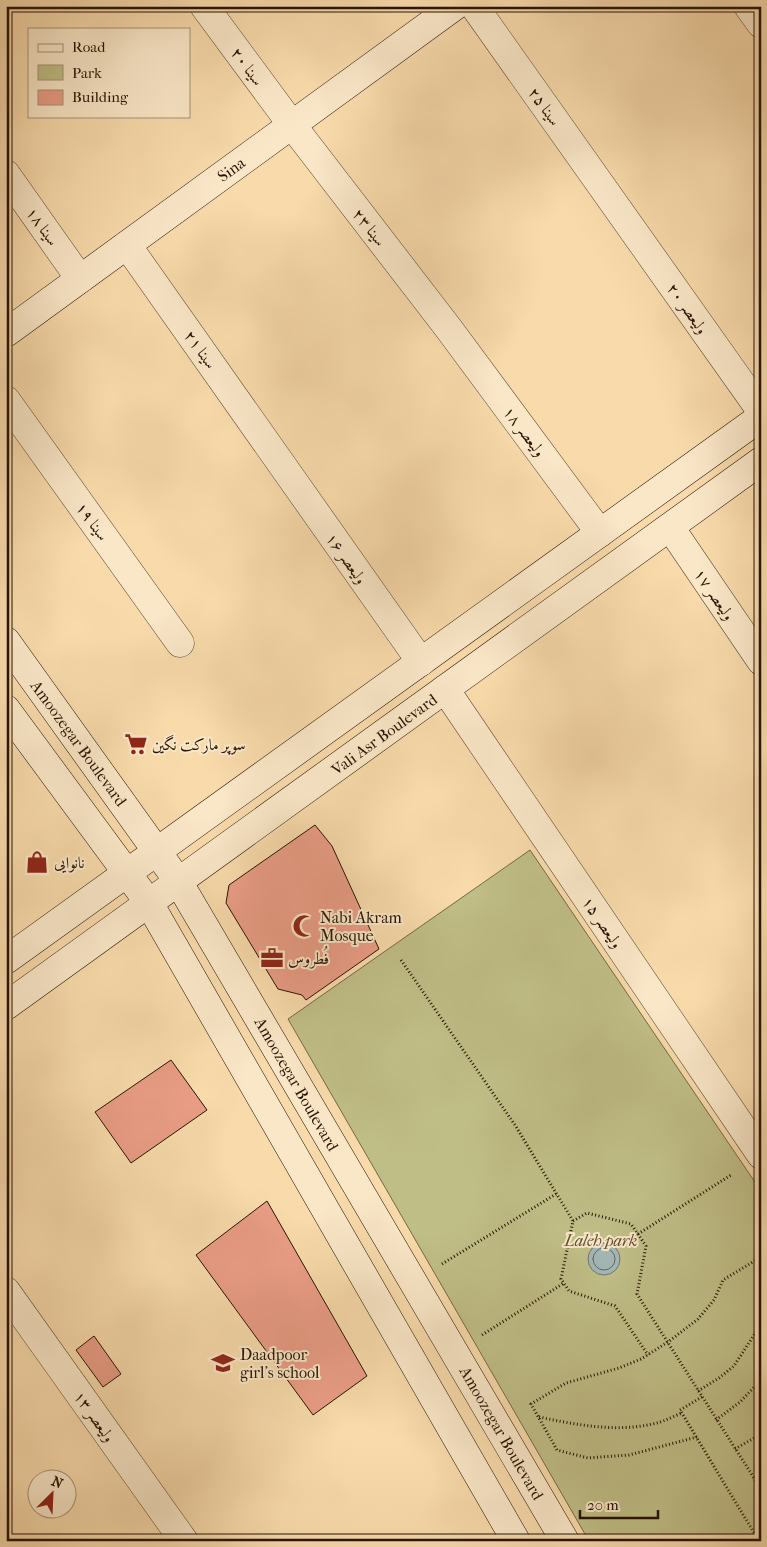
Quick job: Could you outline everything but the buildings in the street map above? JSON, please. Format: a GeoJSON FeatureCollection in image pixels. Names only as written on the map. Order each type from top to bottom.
{"type":"FeatureCollection","features":[{"type":"Feature","properties":{"kind":"main road","name":"سینا ۲۰"},"geometry":{"type":"LineString","coordinates":[[204,6],[292,125]]}},
{"type":"Feature","properties":{"kind":"main road","name":"Sina"},"geometry":{"type":"LineString","coordinates":[[6,333],[455,6]]}},
{"type":"Feature","properties":{"kind":"main road","name":"سینا ۲۵"},"geometry":{"type":"LineString","coordinates":[[474,6],[616,206]]}},
{"type":"Feature","properties":{"kind":"main road"},"geometry":{"type":"LineString","coordinates":[[748,6],[761,24]]}},
{"type":"Feature","properties":{"kind":"main road","name":"سینا ۲۳"},"geometry":{"type":"LineString","coordinates":[[292,125],[449,329]]}},
{"type":"Feature","properties":{"kind":"main road","name":"سینا ۱۸"},"geometry":{"type":"LineString","coordinates":[[6,174],[80,279]]}},
{"type":"Feature","properties":{"kind":"main road","name":"ولیعصر ۲۰"},"geometry":{"type":"LineString","coordinates":[[616,206],[761,411]]}},
{"type":"Feature","properties":{"kind":"main road","name":"سینا ۲۱"},"geometry":{"type":"LineString","coordinates":[[127,245],[274,453]]}},
{"type":"Feature","properties":{"kind":"main road","name":"ولیعصر ۱۸"},"geometry":{"type":"LineString","coordinates":[[449,329],[600,533]]}},
{"type":"Feature","properties":{"kind":"main road","name":"سینا ۱۹"},"geometry":{"type":"LineString","coordinates":[[6,400],[180,643]]}},
{"type":"Feature","properties":{"kind":"main road"},"geometry":{"type":"LineString","coordinates":[[6,960],[761,417]]}},
{"type":"Feature","properties":{"kind":"main road","name":"ولیعصر ۱۶"},"geometry":{"type":"LineString","coordinates":[[274,453],[421,662]]}},
{"type":"Feature","properties":{"kind":"main road","name":"Vali Asr Boulevard"},"geometry":{"type":"LineString","coordinates":[[6,1006],[761,461]]}},
{"type":"Feature","properties":{"kind":"main road","name":"ولیعصر ۱۷"},"geometry":{"type":"LineString","coordinates":[[670,527],[761,660]]}},
{"type":"Feature","properties":{"kind":"main road","name":"Amoozegar Boulevard"},"geometry":{"type":"LineString","coordinates":[[6,641],[178,882],[565,1541]]}},
{"type":"Feature","properties":{"kind":"main road","name":"ولیعصر ۱۵"},"geometry":{"type":"LineString","coordinates":[[445,689],[761,1155]]}},
{"type":"Feature","properties":{"kind":"main road"},"geometry":{"type":"LineString","coordinates":[[6,709],[149,903],[516,1541]]}},
{"type":"Feature","properties":{"kind":"main road"},"geometry":{"type":"LineString","coordinates":[[52,771],[84,750]]}},
{"type":"Feature","properties":{"kind":"main road","name":"ولیعصر ۱۳"},"geometry":{"type":"LineString","coordinates":[[6,1291],[184,1541]]}},
{"type":"Feature","properties":{"kind":"main road"},"geometry":{"type":"LineString","coordinates":[[425,1381],[460,1361]]}},
{"type":"Feature","properties":{"kind":"path"},"geometry":{"type":"LineString","coordinates":[[401,960],[515,1125],[573,1221],[561,1279],[569,1291],[615,1306],[648,1355]]}},
{"type":"Feature","properties":{"kind":"path"},"geometry":{"type":"LineString","coordinates":[[638,1234],[731,1174]]}},
{"type":"Feature","properties":{"kind":"path"},"geometry":{"type":"LineString","coordinates":[[442,1264],[556,1194]]}},
{"type":"Feature","properties":{"kind":"path"},"geometry":{"type":"LineString","coordinates":[[573,1221],[587,1213],[631,1224],[646,1246],[637,1294],[761,1489]]}},
{"type":"Feature","properties":{"kind":"path"},"geometry":{"type":"LineString","coordinates":[[697,1437],[628,1455],[588,1458],[557,1450],[531,1404],[566,1384],[618,1368],[648,1355],[698,1319],[714,1300],[724,1280],[761,1257]]}},
{"type":"Feature","properties":{"kind":"path"},"geometry":{"type":"LineString","coordinates":[[482,1336],[564,1283]]}},
{"type":"Feature","properties":{"kind":"path"},"geometry":{"type":"LineString","coordinates":[[698,1391],[734,1366],[761,1324]]}},
{"type":"Feature","properties":{"kind":"path"},"geometry":{"type":"LineString","coordinates":[[716,1420],[740,1402],[761,1380]]}},
{"type":"Feature","properties":{"kind":"path"},"geometry":{"type":"LineString","coordinates":[[702,1397],[680,1410],[759,1541]]}},
{"type":"Feature","properties":{"kind":"path"},"geometry":{"type":"LineString","coordinates":[[538,1417],[589,1427],[631,1428],[658,1423],[682,1413]]}},
{"type":"Feature","properties":{"kind":"path"},"geometry":{"type":"LineString","coordinates":[[735,1449],[761,1434]]}},
{"type":"Feature","properties":{"kind":"green space","name":"Laleh park"},"geometry":{"type":"Polygon","coordinates":[[[530,850],[761,1191],[761,1541],[589,1541],[288,1019],[530,850]]]}},
{"type":"Feature","properties":{"kind":"water"},"geometry":{"type":"Polygon","coordinates":[[[604,1243],[610,1244],[615,1248],[619,1253],[619,1265],[615,1270],[610,1274],[604,1275],[598,1274],[593,1270],[589,1265],[588,1259],[589,1253],[593,1248],[598,1244],[604,1243]]]}},
{"type":"Feature","properties":{"kind":"place","name":"سوپر مارکت نگین"},"geometry":{"type":"Point","coordinates":[136,744]}},
{"type":"Feature","properties":{"kind":"place","name":"نانوایی"},"geometry":{"type":"Point","coordinates":[37,862]}},
{"type":"Feature","properties":{"kind":"place","name":"Nabi Akram Mosque"},"geometry":{"type":"Point","coordinates":[304,926]}},
{"type":"Feature","properties":{"kind":"place","name":"فُطروس"},"geometry":{"type":"Point","coordinates":[272,958]}},
{"type":"Feature","properties":{"kind":"place","name":"Daadpoor girl's school"},"geometry":{"type":"Point","coordinates":[223,1363]}}]}
